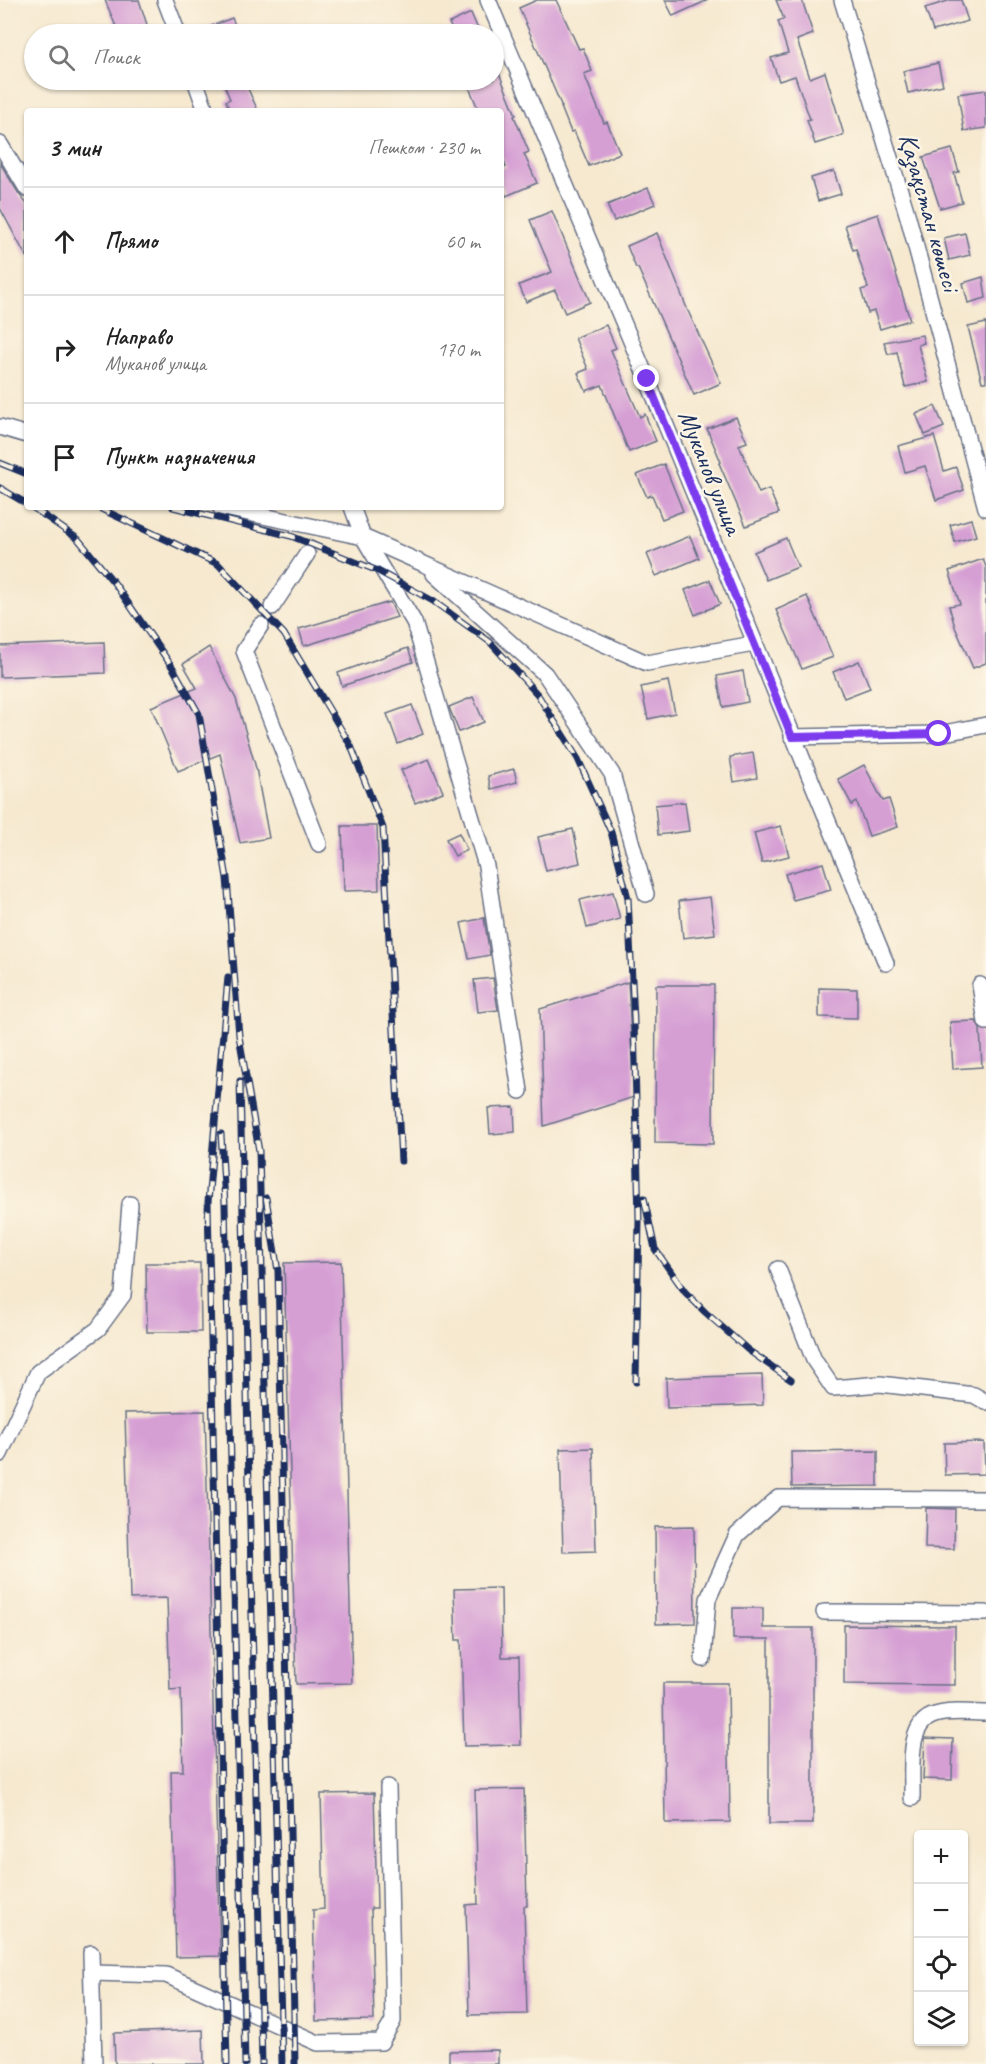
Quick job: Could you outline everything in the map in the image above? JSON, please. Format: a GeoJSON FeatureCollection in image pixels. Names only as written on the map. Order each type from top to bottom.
{"type":"FeatureCollection","features":[{"type":"Feature","properties":{"kind":"street"},"geometry":{"type":"LineString","coordinates":[[165,0],[174,24]]}},
{"type":"Feature","properties":{"kind":"street","name":"Муканов улица"},"geometry":{"type":"LineString","coordinates":[[488,0],[498,24]]}},
{"type":"Feature","properties":{"kind":"street","name":"Қазақстан көшесі"},"geometry":{"type":"LineString","coordinates":[[842,0],[908,217],[986,508]]}},
{"type":"Feature","properties":{"kind":"street","name":"Муканов улица"},"geometry":{"type":"LineString","coordinates":[[504,38],[647,379],[886,963]]}},
{"type":"Feature","properties":{"kind":"street"},"geometry":{"type":"LineString","coordinates":[[199,90],[205,108]]}},
{"type":"Feature","properties":{"kind":"street"},"geometry":{"type":"LineString","coordinates":[[0,144],[24,184]]}},
{"type":"Feature","properties":{"kind":"street"},"geometry":{"type":"LineString","coordinates":[[0,427],[24,434]]}},
{"type":"Feature","properties":{"kind":"street"},"geometry":{"type":"LineString","coordinates":[[232,510],[322,533],[363,537],[647,663],[754,644]]}},
{"type":"Feature","properties":{"kind":"street"},"geometry":{"type":"LineString","coordinates":[[353,510],[363,537],[414,622],[486,866],[520,1091]]}},
{"type":"Feature","properties":{"kind":"street"},"geometry":{"type":"LineString","coordinates":[[272,607],[307,554]]}},
{"type":"Feature","properties":{"kind":"street"},"geometry":{"type":"LineString","coordinates":[[423,564],[545,674],[612,774],[646,894]]}},
{"type":"Feature","properties":{"kind":"street"},"geometry":{"type":"LineString","coordinates":[[261,625],[244,651],[319,844]]}},
{"type":"Feature","properties":{"kind":"street"},"geometry":{"type":"LineString","coordinates":[[792,737],[939,734],[986,725]]}},
{"type":"Feature","properties":{"kind":"street"},"geometry":{"type":"LineString","coordinates":[[980,985],[986,1022]]}},
{"type":"Feature","properties":{"kind":"street"},"geometry":{"type":"LineString","coordinates":[[0,1454],[38,1372],[98,1329],[123,1295],[130,1204]]}},
{"type":"Feature","properties":{"kind":"street"},"geometry":{"type":"LineString","coordinates":[[778,1269],[814,1360],[833,1388],[880,1384],[974,1395],[986,1402]]}},
{"type":"Feature","properties":{"kind":"street"},"geometry":{"type":"LineString","coordinates":[[703,1659],[708,1599],[737,1535],[778,1498],[986,1499]]}},
{"type":"Feature","properties":{"kind":"street"},"geometry":{"type":"LineString","coordinates":[[824,1612],[986,1613]]}},
{"type":"Feature","properties":{"kind":"street"},"geometry":{"type":"LineString","coordinates":[[912,1798],[913,1737],[921,1722],[934,1715],[986,1713]]}},
{"type":"Feature","properties":{"kind":"street"},"geometry":{"type":"LineString","coordinates":[[92,1973],[165,1975],[318,2043],[381,2042],[393,2021],[388,1787]]}},
{"type":"Feature","properties":{"kind":"street"},"geometry":{"type":"LineString","coordinates":[[91,1953],[94,2064]]}},
{"type":"Feature","properties":{"kind":"building"},"geometry":{"type":"Polygon","coordinates":[[[105,0],[139,0],[147,24],[115,24],[105,0]]]}},
{"type":"Feature","properties":{"kind":"building"},"geometry":{"type":"Polygon","coordinates":[[[537,0],[556,0],[579,49],[583,48],[592,71],[584,74],[604,123],[607,122],[620,153],[589,166],[574,131],[571,132],[519,8],[537,0]]]}},
{"type":"Feature","properties":{"kind":"building"},"geometry":{"type":"Polygon","coordinates":[[[665,0],[708,0],[673,16],[665,0]]]}},
{"type":"Feature","properties":{"kind":"building"},"geometry":{"type":"Polygon","coordinates":[[[776,0],[802,0],[813,34],[797,40],[810,78],[825,72],[844,135],[815,144],[807,120],[810,119],[795,76],[779,81],[771,58],[788,53],[778,21],[784,19],[776,0]]]}},
{"type":"Feature","properties":{"kind":"building"},"geometry":{"type":"Polygon","coordinates":[[[951,0],[961,0],[968,21],[933,31],[925,8],[951,0]]]}},
{"type":"Feature","properties":{"kind":"building"},"geometry":{"type":"Polygon","coordinates":[[[471,13],[476,24],[449,24],[471,13]]]}},
{"type":"Feature","properties":{"kind":"building"},"geometry":{"type":"Polygon","coordinates":[[[232,18],[235,24],[216,24],[232,18]]]}},
{"type":"Feature","properties":{"kind":"building"},"geometry":{"type":"Polygon","coordinates":[[[938,63],[943,85],[908,93],[903,71],[938,63]]]}},
{"type":"Feature","properties":{"kind":"building"},"geometry":{"type":"Polygon","coordinates":[[[504,86],[529,152],[524,154],[537,183],[506,196],[504,191],[504,168],[506,167],[504,162],[504,108],[478,108],[470,90],[504,90],[504,86]]]}},
{"type":"Feature","properties":{"kind":"building"},"geometry":{"type":"Polygon","coordinates":[[[226,90],[249,90],[257,108],[229,108],[226,101],[230,99],[226,90]]]}},
{"type":"Feature","properties":{"kind":"building"},"geometry":{"type":"Polygon","coordinates":[[[986,90],[986,128],[964,131],[958,94],[986,90]]]}},
{"type":"Feature","properties":{"kind":"building"},"geometry":{"type":"Polygon","coordinates":[[[952,149],[959,172],[954,173],[962,202],[940,208],[923,157],[952,149]]]}},
{"type":"Feature","properties":{"kind":"building"},"geometry":{"type":"Polygon","coordinates":[[[0,163],[24,200],[24,252],[0,208],[0,163]]]}},
{"type":"Feature","properties":{"kind":"building"},"geometry":{"type":"Polygon","coordinates":[[[834,171],[841,194],[818,201],[811,178],[834,171]]]}},
{"type":"Feature","properties":{"kind":"building"},"geometry":{"type":"Polygon","coordinates":[[[648,188],[655,204],[614,221],[607,205],[648,188]]]}},
{"type":"Feature","properties":{"kind":"building"},"geometry":{"type":"Polygon","coordinates":[[[552,211],[590,302],[565,313],[555,290],[526,302],[519,285],[552,272],[530,220],[552,211]]]}},
{"type":"Feature","properties":{"kind":"building"},"geometry":{"type":"Polygon","coordinates":[[[878,214],[910,320],[880,329],[874,311],[868,313],[861,290],[868,288],[856,249],[853,250],[845,225],[878,214]]]}},
{"type":"Feature","properties":{"kind":"building"},"geometry":{"type":"Polygon","coordinates":[[[657,233],[688,311],[721,383],[694,395],[627,246],[657,233]]]}},
{"type":"Feature","properties":{"kind":"building"},"geometry":{"type":"Polygon","coordinates":[[[965,233],[970,255],[949,260],[944,238],[965,233]]]}},
{"type":"Feature","properties":{"kind":"building"},"geometry":{"type":"Polygon","coordinates":[[[983,277],[986,298],[968,303],[963,283],[983,277]]]}},
{"type":"Feature","properties":{"kind":"building"},"geometry":{"type":"Polygon","coordinates":[[[986,323],[986,382],[982,382],[968,327],[986,323]]]}},
{"type":"Feature","properties":{"kind":"building"},"geometry":{"type":"Polygon","coordinates":[[[606,325],[616,348],[611,350],[640,417],[645,414],[656,441],[629,452],[602,385],[586,391],[578,373],[588,369],[575,338],[606,325]]]}},
{"type":"Feature","properties":{"kind":"building"},"geometry":{"type":"Polygon","coordinates":[[[922,335],[924,343],[918,345],[928,382],[905,387],[897,352],[888,354],[884,342],[922,335]]]}},
{"type":"Feature","properties":{"kind":"building"},"geometry":{"type":"Polygon","coordinates":[[[935,406],[944,427],[925,435],[916,414],[935,406]]]}},
{"type":"Feature","properties":{"kind":"building"},"geometry":{"type":"Polygon","coordinates":[[[736,417],[747,442],[739,445],[759,493],[769,489],[779,513],[746,526],[707,429],[736,417]]]}},
{"type":"Feature","properties":{"kind":"building"},"geometry":{"type":"Polygon","coordinates":[[[934,436],[944,471],[956,467],[964,490],[936,500],[925,466],[905,472],[898,446],[934,436]]]}},
{"type":"Feature","properties":{"kind":"building"},"geometry":{"type":"Polygon","coordinates":[[[664,464],[683,511],[662,519],[652,495],[647,497],[637,475],[664,464]]]}},
{"type":"Feature","properties":{"kind":"building"},"geometry":{"type":"Polygon","coordinates":[[[971,519],[976,536],[955,542],[950,525],[971,519]]]}},
{"type":"Feature","properties":{"kind":"building"},"geometry":{"type":"Polygon","coordinates":[[[690,536],[699,558],[656,576],[647,554],[690,536]]]}},
{"type":"Feature","properties":{"kind":"building"},"geometry":{"type":"Polygon","coordinates":[[[786,538],[798,567],[766,580],[754,552],[786,538]]]}},
{"type":"Feature","properties":{"kind":"building"},"geometry":{"type":"Polygon","coordinates":[[[983,559],[986,567],[986,663],[973,668],[955,627],[949,606],[960,604],[949,571],[983,559]]]}},
{"type":"Feature","properties":{"kind":"building"},"geometry":{"type":"Polygon","coordinates":[[[710,580],[720,604],[695,615],[685,590],[710,580]]]}},
{"type":"Feature","properties":{"kind":"building"},"geometry":{"type":"Polygon","coordinates":[[[807,596],[833,657],[802,669],[776,610],[807,596]]]}},
{"type":"Feature","properties":{"kind":"building"},"geometry":{"type":"Polygon","coordinates":[[[390,602],[397,617],[304,646],[299,629],[390,602]]]}},
{"type":"Feature","properties":{"kind":"building"},"geometry":{"type":"Polygon","coordinates":[[[104,642],[105,673],[0,677],[0,646],[104,642]]]}},
{"type":"Feature","properties":{"kind":"building"},"geometry":{"type":"Polygon","coordinates":[[[209,647],[236,699],[256,768],[269,838],[240,843],[220,754],[178,771],[151,707],[197,688],[183,664],[209,647]]]}},
{"type":"Feature","properties":{"kind":"building"},"geometry":{"type":"Polygon","coordinates":[[[408,648],[413,662],[342,686],[338,673],[408,648]]]}},
{"type":"Feature","properties":{"kind":"building"},"geometry":{"type":"Polygon","coordinates":[[[859,661],[870,688],[844,698],[833,672],[859,661]]]}},
{"type":"Feature","properties":{"kind":"building"},"geometry":{"type":"Polygon","coordinates":[[[743,671],[748,702],[723,707],[717,676],[743,671]]]}},
{"type":"Feature","properties":{"kind":"building"},"geometry":{"type":"Polygon","coordinates":[[[668,681],[675,713],[648,719],[641,687],[668,681]]]}},
{"type":"Feature","properties":{"kind":"building"},"geometry":{"type":"Polygon","coordinates":[[[473,697],[484,722],[459,732],[449,707],[473,697]]]}},
{"type":"Feature","properties":{"kind":"building"},"geometry":{"type":"Polygon","coordinates":[[[412,705],[423,734],[398,744],[387,714],[412,705]]]}},
{"type":"Feature","properties":{"kind":"building"},"geometry":{"type":"Polygon","coordinates":[[[753,753],[757,778],[734,782],[730,757],[753,753]]]}},
{"type":"Feature","properties":{"kind":"building"},"geometry":{"type":"Polygon","coordinates":[[[429,759],[443,792],[415,803],[401,770],[429,759]]]}},
{"type":"Feature","properties":{"kind":"building"},"geometry":{"type":"Polygon","coordinates":[[[864,765],[883,801],[889,799],[898,827],[869,836],[857,802],[852,805],[838,779],[864,765]]]}},
{"type":"Feature","properties":{"kind":"building"},"geometry":{"type":"Polygon","coordinates":[[[514,769],[517,782],[491,789],[488,776],[514,769]]]}},
{"type":"Feature","properties":{"kind":"building"},"geometry":{"type":"Polygon","coordinates":[[[685,802],[689,831],[658,835],[655,805],[685,802]]]}},
{"type":"Feature","properties":{"kind":"building"},"geometry":{"type":"Polygon","coordinates":[[[342,826],[377,826],[379,890],[344,891],[342,826]]]}},
{"type":"Feature","properties":{"kind":"building"},"geometry":{"type":"Polygon","coordinates":[[[781,826],[789,856],[762,863],[754,833],[781,826]]]}},
{"type":"Feature","properties":{"kind":"building"},"geometry":{"type":"Polygon","coordinates":[[[573,829],[580,863],[546,871],[538,837],[573,829]]]}},
{"type":"Feature","properties":{"kind":"building"},"geometry":{"type":"Polygon","coordinates":[[[459,833],[467,850],[455,856],[446,839],[459,833]]]}},
{"type":"Feature","properties":{"kind":"building"},"geometry":{"type":"Polygon","coordinates":[[[823,863],[831,890],[793,900],[785,874],[823,863]]]}},
{"type":"Feature","properties":{"kind":"building"},"geometry":{"type":"Polygon","coordinates":[[[613,892],[620,919],[587,928],[580,900],[613,892]]]}},
{"type":"Feature","properties":{"kind":"building"},"geometry":{"type":"Polygon","coordinates":[[[710,897],[715,934],[683,938],[679,901],[710,897]]]}},
{"type":"Feature","properties":{"kind":"building"},"geometry":{"type":"Polygon","coordinates":[[[484,918],[490,955],[469,959],[461,923],[484,918]]]}},
{"type":"Feature","properties":{"kind":"building"},"geometry":{"type":"Polygon","coordinates":[[[493,978],[498,1010],[478,1012],[474,980],[493,978]]]}},
{"type":"Feature","properties":{"kind":"building"},"geometry":{"type":"Polygon","coordinates":[[[628,982],[634,1097],[544,1126],[540,1009],[628,982]]]}},
{"type":"Feature","properties":{"kind":"building"},"geometry":{"type":"Polygon","coordinates":[[[656,985],[714,985],[713,1144],[655,1143],[656,985]]]}},
{"type":"Feature","properties":{"kind":"building"},"geometry":{"type":"Polygon","coordinates":[[[819,988],[857,989],[857,1018],[819,1017],[819,988]]]}},
{"type":"Feature","properties":{"kind":"building"},"geometry":{"type":"Polygon","coordinates":[[[976,1021],[980,1029],[982,1067],[953,1069],[950,1022],[976,1021]]]}},
{"type":"Feature","properties":{"kind":"building"},"geometry":{"type":"Polygon","coordinates":[[[514,1107],[515,1132],[490,1134],[488,1108],[514,1107]]]}},
{"type":"Feature","properties":{"kind":"building"},"geometry":{"type":"Polygon","coordinates":[[[341,1262],[352,1683],[296,1684],[284,1263],[341,1262]]]}},
{"type":"Feature","properties":{"kind":"building"},"geometry":{"type":"Polygon","coordinates":[[[146,1263],[200,1263],[201,1332],[147,1332],[146,1263]]]}},
{"type":"Feature","properties":{"kind":"building"},"geometry":{"type":"Polygon","coordinates":[[[762,1375],[763,1405],[667,1408],[666,1378],[762,1375]]]}},
{"type":"Feature","properties":{"kind":"building"},"geometry":{"type":"Polygon","coordinates":[[[205,1411],[220,1956],[176,1957],[171,1771],[183,1771],[181,1689],[170,1690],[167,1598],[130,1599],[125,1413],[205,1411]]]}},
{"type":"Feature","properties":{"kind":"building"},"geometry":{"type":"Polygon","coordinates":[[[984,1442],[985,1474],[945,1475],[944,1443],[984,1442]]]}},
{"type":"Feature","properties":{"kind":"building"},"geometry":{"type":"Polygon","coordinates":[[[593,1448],[596,1551],[563,1552],[560,1449],[593,1448]]]}},
{"type":"Feature","properties":{"kind":"building"},"geometry":{"type":"Polygon","coordinates":[[[878,1451],[878,1486],[792,1487],[791,1452],[878,1451]]]}},
{"type":"Feature","properties":{"kind":"building"},"geometry":{"type":"Polygon","coordinates":[[[926,1508],[955,1509],[954,1549],[925,1548],[926,1508]]]}},
{"type":"Feature","properties":{"kind":"building"},"geometry":{"type":"Polygon","coordinates":[[[694,1526],[695,1623],[656,1624],[655,1527],[694,1526]]]}},
{"type":"Feature","properties":{"kind":"building"},"geometry":{"type":"Polygon","coordinates":[[[501,1588],[502,1657],[519,1657],[521,1745],[464,1746],[461,1640],[456,1640],[454,1589],[501,1588]]]}},
{"type":"Feature","properties":{"kind":"building"},"geometry":{"type":"Polygon","coordinates":[[[733,1608],[763,1608],[763,1628],[813,1628],[813,1824],[769,1824],[769,1639],[733,1639],[733,1608]]]}},
{"type":"Feature","properties":{"kind":"building"},"geometry":{"type":"Polygon","coordinates":[[[844,1625],[955,1626],[955,1685],[844,1684],[844,1625]]]}},
{"type":"Feature","properties":{"kind":"building"},"geometry":{"type":"Polygon","coordinates":[[[663,1683],[728,1683],[730,1822],[665,1823],[663,1683]]]}},
{"type":"Feature","properties":{"kind":"building"},"geometry":{"type":"Polygon","coordinates":[[[925,1738],[953,1739],[952,1780],[923,1779],[925,1738]]]}},
{"type":"Feature","properties":{"kind":"building"},"geometry":{"type":"Polygon","coordinates":[[[524,1789],[527,2014],[469,2015],[466,1905],[478,1904],[475,1790],[524,1789]]]}},
{"type":"Feature","properties":{"kind":"building"},"geometry":{"type":"Polygon","coordinates":[[[374,1793],[377,1908],[371,1908],[374,2020],[316,2021],[313,1910],[324,1909],[321,1794],[374,1793]]]}},
{"type":"Feature","properties":{"kind":"building"},"geometry":{"type":"Polygon","coordinates":[[[203,2030],[204,2064],[115,2064],[114,2033],[203,2030]]]}},
{"type":"Feature","properties":{"kind":"building"},"geometry":{"type":"Polygon","coordinates":[[[498,2050],[498,2064],[449,2064],[449,2051],[498,2050]]]}},
{"type":"Feature","properties":{"kind":"tunnel"},"geometry":{"type":"LineString","coordinates":[[307,554],[319,536]]}},
{"type":"Feature","properties":{"kind":"railway"},"geometry":{"type":"LineString","coordinates":[[0,463],[24,473]]}},
{"type":"Feature","properties":{"kind":"railway"},"geometry":{"type":"LineString","coordinates":[[0,488],[24,502]]}},
{"type":"Feature","properties":{"kind":"railway"},"geometry":{"type":"LineString","coordinates":[[36,510],[78,539],[115,584],[173,668],[199,714],[227,878],[239,1036],[259,1151],[282,2064]]}},
{"type":"Feature","properties":{"kind":"railway"},"geometry":{"type":"LineString","coordinates":[[103,510],[218,564],[284,634],[351,746],[383,828],[401,1161]]}},
{"type":"Feature","properties":{"kind":"railway"},"geometry":{"type":"LineString","coordinates":[[185,510],[291,536],[378,571],[433,601],[490,642],[538,695],[578,759],[611,832],[628,898],[639,1220],[636,1382]]}},
{"type":"Feature","properties":{"kind":"railway"},"geometry":{"type":"LineString","coordinates":[[227,2064],[208,1202],[228,977]]}},
{"type":"Feature","properties":{"kind":"railway"},"geometry":{"type":"LineString","coordinates":[[240,1081],[262,2064]]}},
{"type":"Feature","properties":{"kind":"railway"},"geometry":{"type":"LineString","coordinates":[[221,1134],[225,1204],[245,2064]]}},
{"type":"Feature","properties":{"kind":"railway"},"geometry":{"type":"LineString","coordinates":[[266,1198],[278,1271],[295,2064]]}},
{"type":"Feature","properties":{"kind":"railway"},"geometry":{"type":"LineString","coordinates":[[644,1198],[655,1249],[685,1292],[748,1350],[791,1380]]}},
{"type":"Feature","properties":{"kind":"route"},"geometry":{"type":"LineString","coordinates":[[647,379],[792,737],[939,734]]}}]}
